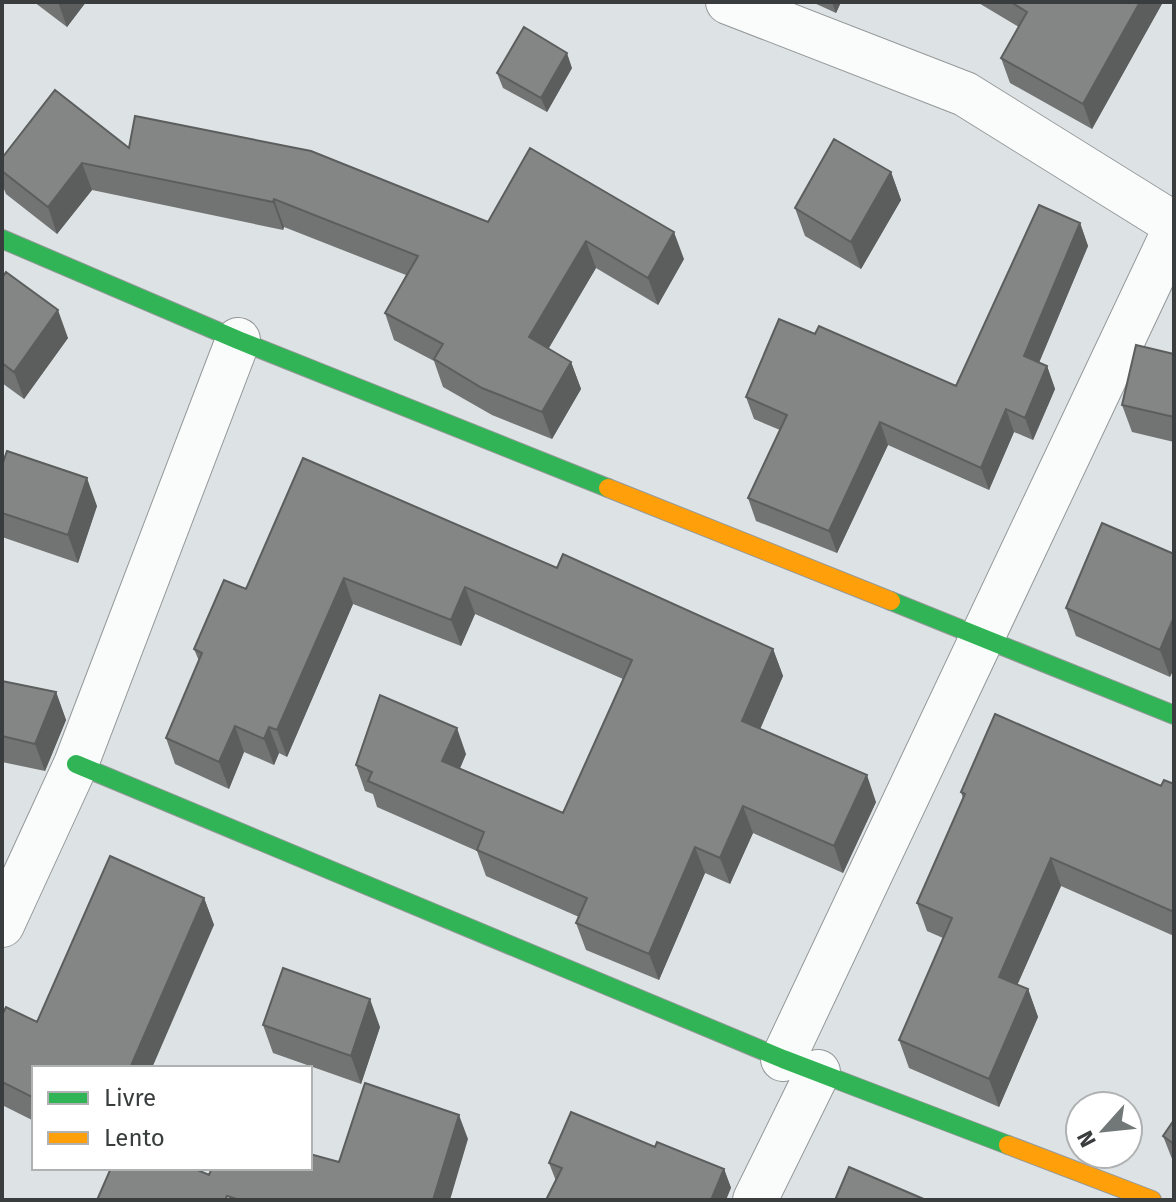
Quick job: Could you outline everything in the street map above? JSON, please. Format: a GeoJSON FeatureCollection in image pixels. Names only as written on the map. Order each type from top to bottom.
{"type":"FeatureCollection","features":[{"type":"Feature","properties":{"kind":"street"},"geometry":{"type":"LineString","coordinates":[[728,2],[965,94],[1174,224]]}},
{"type":"Feature","properties":{"kind":"street"},"geometry":{"type":"LineString","coordinates":[[755,1200],[800,1066],[981,638],[1174,231]]}},
{"type":"Feature","properties":{"kind":"street"},"geometry":{"type":"LineString","coordinates":[[2,239],[238,340],[1174,715]]}},
{"type":"Feature","properties":{"kind":"street"},"geometry":{"type":"LineString","coordinates":[[2,925],[76,764],[238,340]]}},
{"type":"Feature","properties":{"kind":"street"},"geometry":{"type":"LineString","coordinates":[[76,764],[800,1066],[1152,1200]]}},
{"type":"Feature","properties":{"kind":"building"},"geometry":{"type":"Polygon","coordinates":[[[1011,2],[1140,2],[1083,104],[1001,58],[1027,12],[1011,2]]]}},
{"type":"Feature","properties":{"kind":"building"},"geometry":{"type":"Polygon","coordinates":[[[524,27],[567,53],[541,98],[497,73],[524,27]]]}},
{"type":"Feature","properties":{"kind":"building"},"geometry":{"type":"Polygon","coordinates":[[[55,90],[129,148],[135,116],[311,151],[488,222],[530,148],[674,232],[648,278],[586,241],[529,337],[571,362],[542,412],[482,388],[434,359],[443,344],[385,313],[418,256],[274,199],[273,202],[82,163],[48,207],[2,171],[2,158],[55,90]]]}},
{"type":"Feature","properties":{"kind":"building"},"geometry":{"type":"Polygon","coordinates":[[[834,139],[891,172],[851,242],[795,208],[834,139]]]}},
{"type":"Feature","properties":{"kind":"building"},"geometry":{"type":"Polygon","coordinates":[[[1039,205],[1080,223],[1024,356],[1047,366],[1025,418],[1006,409],[981,468],[880,422],[829,531],[748,498],[787,415],[746,397],[779,319],[815,334],[819,326],[956,386],[1039,205]]]}},
{"type":"Feature","properties":{"kind":"building"},"geometry":{"type":"Polygon","coordinates":[[[6,272],[58,310],[14,372],[2,363],[2,278],[6,272]]]}},
{"type":"Feature","properties":{"kind":"building"},"geometry":{"type":"Polygon","coordinates":[[[1136,345],[1174,354],[1174,417],[1122,405],[1136,345]]]}},
{"type":"Feature","properties":{"kind":"building"},"geometry":{"type":"Polygon","coordinates":[[[7,451],[87,478],[68,535],[2,513],[2,465],[7,451]]]}},
{"type":"Feature","properties":{"kind":"building"},"geometry":{"type":"Polygon","coordinates":[[[303,458],[557,568],[563,554],[773,649],[742,721],[867,775],[834,846],[743,806],[720,858],[695,847],[649,954],[576,923],[587,898],[477,850],[484,832],[368,781],[372,772],[356,765],[380,695],[457,728],[442,761],[563,813],[632,660],[465,587],[451,620],[344,578],[277,730],[269,727],[264,739],[235,726],[219,762],[166,738],[202,653],[194,649],[224,580],[246,589],[303,458]]]}},
{"type":"Feature","properties":{"kind":"building"},"geometry":{"type":"Polygon","coordinates":[[[1102,523],[1174,554],[1174,617],[1160,650],[1066,608],[1102,523]]]}},
{"type":"Feature","properties":{"kind":"building"},"geometry":{"type":"Polygon","coordinates":[[[2,681],[56,692],[35,744],[2,736],[2,681]]]}},
{"type":"Feature","properties":{"kind":"building"},"geometry":{"type":"Polygon","coordinates":[[[995,714],[1161,786],[1164,780],[1174,784],[1174,912],[1051,858],[999,977],[1028,989],[989,1079],[899,1040],[952,918],[917,903],[965,794],[961,792],[995,714]]]}},
{"type":"Feature","properties":{"kind":"building"},"geometry":{"type":"Polygon","coordinates":[[[110,856],[204,898],[131,1066],[32,1066],[32,1097],[2,1082],[2,1015],[6,1007],[37,1022],[110,856]]]}},
{"type":"Feature","properties":{"kind":"building"},"geometry":{"type":"Polygon","coordinates":[[[283,968],[370,999],[351,1056],[263,1025],[283,968]]]}},
{"type":"Feature","properties":{"kind":"building"},"geometry":{"type":"Polygon","coordinates":[[[365,1083],[459,1115],[433,1200],[240,1200],[227,1196],[225,1200],[97,1200],[110,1170],[198,1170],[209,1175],[211,1170],[312,1170],[312,1155],[339,1162],[365,1083]]]}},
{"type":"Feature","properties":{"kind":"building"},"geometry":{"type":"Polygon","coordinates":[[[571,1112],[655,1147],[657,1142],[724,1169],[711,1200],[546,1200],[562,1168],[549,1163],[571,1112]]]}},
{"type":"Feature","properties":{"kind":"building"},"geometry":{"type":"Polygon","coordinates":[[[1174,1120],[1174,1144],[1163,1136],[1174,1120]]]}},
{"type":"Feature","properties":{"kind":"building"},"geometry":{"type":"Polygon","coordinates":[[[849,1167],[926,1200],[835,1200],[849,1167]]]}},
{"type":"Feature","properties":{"kind":"traffic: fast"},"geometry":{"type":"LineString","coordinates":[[2,239],[238,340],[608,488]]}},
{"type":"Feature","properties":{"kind":"traffic: fast"},"geometry":{"type":"LineString","coordinates":[[891,601],[1174,715]]}},
{"type":"Feature","properties":{"kind":"traffic: fast"},"geometry":{"type":"LineString","coordinates":[[76,764],[783,1059],[1008,1145]]}},
{"type":"Feature","properties":{"kind":"traffic: slow"},"geometry":{"type":"LineString","coordinates":[[608,488],[891,601]]}},
{"type":"Feature","properties":{"kind":"traffic: slow"},"geometry":{"type":"LineString","coordinates":[[1008,1145],[1152,1200]]}}]}
